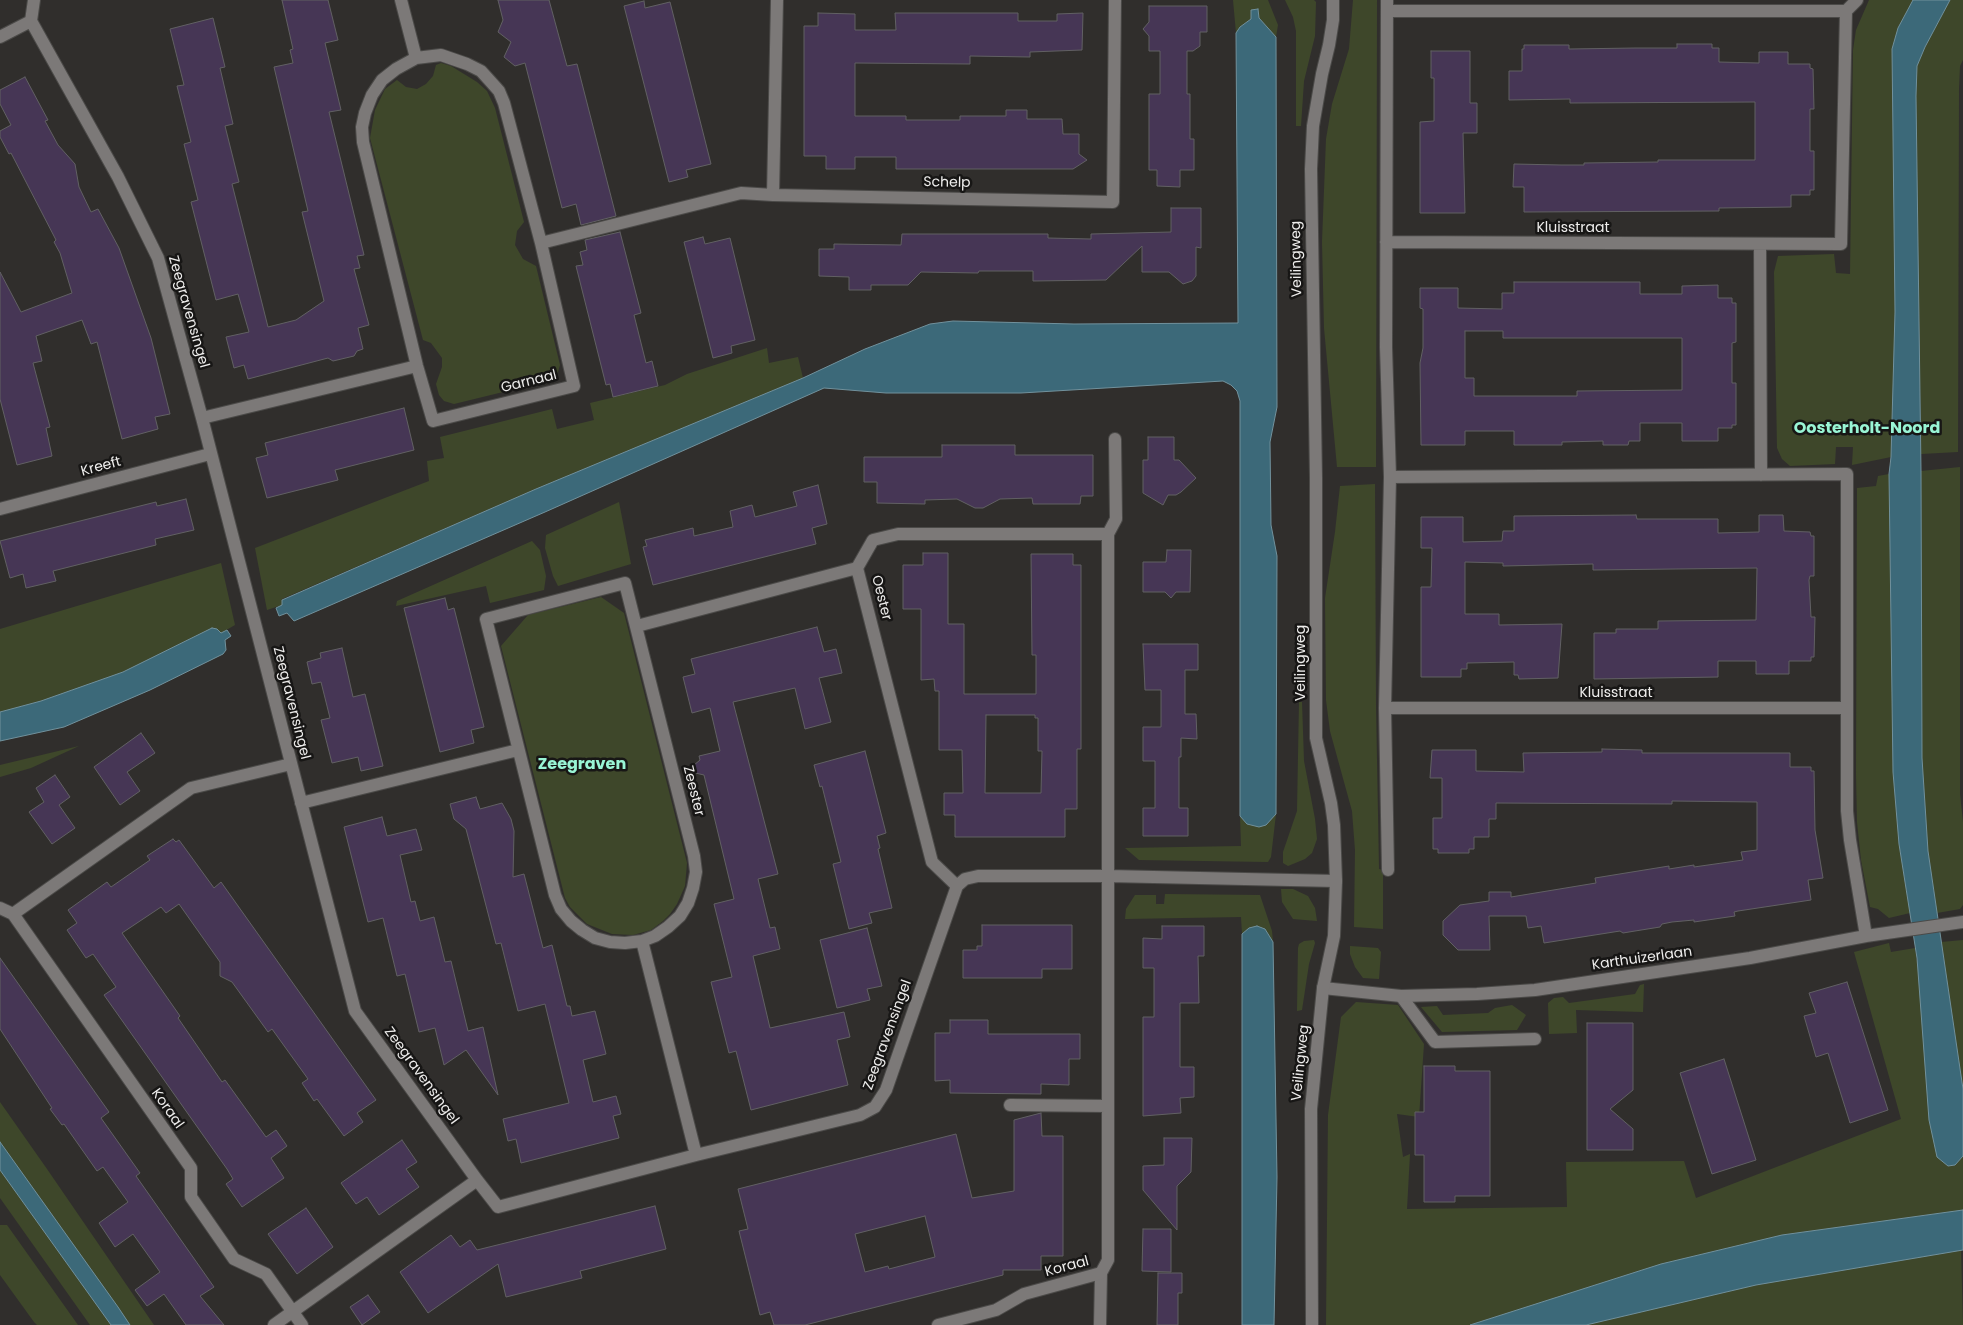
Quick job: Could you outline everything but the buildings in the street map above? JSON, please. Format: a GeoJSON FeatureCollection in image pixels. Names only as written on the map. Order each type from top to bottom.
{"type":"FeatureCollection","features":[{"type":"Feature","properties":{"kind":"street"},"geometry":{"type":"LineString","coordinates":[[0,37],[30,21],[34,0]]}},
{"type":"Feature","properties":{"kind":"street"},"geometry":{"type":"LineString","coordinates":[[401,0],[416,58]]}},
{"type":"Feature","properties":{"kind":"street"},"geometry":{"type":"LineString","coordinates":[[541,243],[741,193],[773,195],[776,0]]}},
{"type":"Feature","properties":{"kind":"street","name":"Schelp"},"geometry":{"type":"LineString","coordinates":[[773,195],[1113,202],[1115,0]]}},
{"type":"Feature","properties":{"kind":"street","name":"Veilingweg"},"geometry":{"type":"LineString","coordinates":[[1312,1325],[1311,1109],[1323,988],[1334,936],[1336,881],[1334,825],[1331,803],[1316,738],[1316,478],[1311,169],[1313,126],[1329,45],[1333,0]]}},
{"type":"Feature","properties":{"kind":"street"},"geometry":{"type":"LineString","coordinates":[[1388,870],[1386,708],[1390,477],[1386,347],[1387,6],[1846,11],[1857,0]]}},
{"type":"Feature","properties":{"kind":"street","name":"Kluisstraat"},"geometry":{"type":"LineString","coordinates":[[1386,242],[1841,244],[1846,11]]}},
{"type":"Feature","properties":{"kind":"street","name":"Zeegravensingel"},"geometry":{"type":"LineString","coordinates":[[30,21],[118,177],[158,258],[202,418],[355,1011],[498,1207],[696,1155],[860,1115],[875,1107],[886,1090],[956,886]]}},
{"type":"Feature","properties":{"kind":"street","name":"Garnaal"},"geometry":{"type":"LineString","coordinates":[[441,55],[461,61],[481,71],[499,91],[504,103],[541,243],[574,386],[433,421],[417,366],[363,142],[362,127],[365,113],[372,95],[382,80],[396,69],[416,58],[441,55]]}},
{"type":"Feature","properties":{"kind":"street"},"geometry":{"type":"LineString","coordinates":[[1760,244],[1761,475]]}},
{"type":"Feature","properties":{"kind":"street"},"geometry":{"type":"LineString","coordinates":[[202,418],[417,366]]}},
{"type":"Feature","properties":{"kind":"street"},"geometry":{"type":"LineString","coordinates":[[1108,876],[1108,534],[1116,519],[1115,439]]}},
{"type":"Feature","properties":{"kind":"street","name":"Kreeft"},"geometry":{"type":"LineString","coordinates":[[0,509],[210,454]]}},
{"type":"Feature","properties":{"kind":"street"},"geometry":{"type":"LineString","coordinates":[[1390,477],[1847,474],[1847,812],[1866,936]]}},
{"type":"Feature","properties":{"kind":"street","name":"Oester"},"geometry":{"type":"LineString","coordinates":[[956,886],[932,862],[857,568],[873,540],[898,534],[1108,534]]}},
{"type":"Feature","properties":{"kind":"street"},"geometry":{"type":"LineString","coordinates":[[637,626],[857,568]]}},
{"type":"Feature","properties":{"kind":"street","name":"Zeester"},"geometry":{"type":"LineString","coordinates":[[625,583],[694,856],[696,872],[694,888],[680,916],[668,927],[642,941],[625,943],[610,942],[596,938],[571,921],[555,896],[518,750],[486,619],[625,583]]}},
{"type":"Feature","properties":{"kind":"street","name":"Kluisstraat"},"geometry":{"type":"LineString","coordinates":[[1386,708],[1847,708]]}},
{"type":"Feature","properties":{"kind":"street"},"geometry":{"type":"LineString","coordinates":[[301,803],[518,750]]}},
{"type":"Feature","properties":{"kind":"street"},"geometry":{"type":"LineString","coordinates":[[0,908],[13,914],[191,788],[291,764]]}},
{"type":"Feature","properties":{"kind":"street"},"geometry":{"type":"LineString","coordinates":[[956,886],[965,879],[978,876],[1108,876],[1336,881]]}},
{"type":"Feature","properties":{"kind":"street","name":"Koraal"},"geometry":{"type":"LineString","coordinates":[[938,1325],[996,1310],[1024,1294],[1101,1273],[1108,1260],[1108,876]]}},
{"type":"Feature","properties":{"kind":"street","name":"Koraal"},"geometry":{"type":"LineString","coordinates":[[13,914],[191,1168],[191,1197],[234,1259],[266,1274],[302,1325]]}},
{"type":"Feature","properties":{"kind":"street","name":"Karthuizerlaan"},"geometry":{"type":"LineString","coordinates":[[1323,988],[1401,996],[1535,990],[1750,958],[1890,932],[1961,923]]}},
{"type":"Feature","properties":{"kind":"street"},"geometry":{"type":"LineString","coordinates":[[642,941],[696,1155]]}},
{"type":"Feature","properties":{"kind":"street"},"geometry":{"type":"LineString","coordinates":[[1401,996],[1435,1042],[1535,1039]]}},
{"type":"Feature","properties":{"kind":"street"},"geometry":{"type":"LineString","coordinates":[[1010,1105],[1108,1106]]}},
{"type":"Feature","properties":{"kind":"street"},"geometry":{"type":"LineString","coordinates":[[274,1325],[477,1180]]}},
{"type":"Feature","properties":{"kind":"street"},"geometry":{"type":"LineString","coordinates":[[1100,1325],[1101,1273]]}},
{"type":"Feature","properties":{"kind":"green space"},"geometry":{"type":"Polygon","coordinates":[[[1233,0],[1268,0],[1278,25],[1276,37],[1259,18],[1257,9],[1251,19],[1240,27],[1236,33],[1233,0]]]}},
{"type":"Feature","properties":{"kind":"green space"},"geometry":{"type":"Polygon","coordinates":[[[1285,0],[1314,0],[1316,2],[1315,36],[1304,81],[1301,126],[1296,126],[1296,31],[1293,17],[1285,0]]]}},
{"type":"Feature","properties":{"kind":"green space"},"geometry":{"type":"Polygon","coordinates":[[[1353,0],[1377,0],[1376,467],[1337,467],[1324,328],[1322,242],[1326,139],[1332,104],[1349,49],[1353,0]]]}},
{"type":"Feature","properties":{"kind":"green space"},"geometry":{"type":"Polygon","coordinates":[[[1869,0],[1913,0],[1898,28],[1892,50],[1895,312],[1891,457],[1852,465],[1853,447],[1836,447],[1835,464],[1790,466],[1782,459],[1777,448],[1774,272],[1778,256],[1834,254],[1836,273],[1850,274],[1853,50],[1856,30],[1869,0]]]}},
{"type":"Feature","properties":{"kind":"green space"},"geometry":{"type":"Polygon","coordinates":[[[1950,0],[1963,0],[1963,60],[1960,66],[1959,89],[1958,452],[1921,454],[1917,66],[1950,0]]]}},
{"type":"Feature","properties":{"kind":"green space"},"geometry":{"type":"Polygon","coordinates":[[[441,63],[451,66],[477,82],[487,91],[495,108],[524,222],[517,231],[515,245],[523,259],[536,266],[560,365],[558,372],[552,380],[454,404],[444,401],[439,395],[436,384],[442,367],[442,358],[431,343],[423,340],[370,138],[375,110],[385,89],[397,80],[406,87],[417,89],[426,84],[433,76],[436,65],[441,63]]]}},
{"type":"Feature","properties":{"kind":"green space"},"geometry":{"type":"Polygon","coordinates":[[[767,348],[769,363],[798,357],[803,378],[536,489],[282,599],[282,605],[267,610],[255,548],[429,481],[427,461],[444,458],[440,437],[552,409],[557,429],[594,420],[590,403],[665,385],[687,374],[767,348]]]}},
{"type":"Feature","properties":{"kind":"green space"},"geometry":{"type":"Polygon","coordinates":[[[1960,467],[1960,794],[1963,822],[1963,905],[1960,909],[1937,913],[1928,851],[1922,758],[1921,471],[1960,467]]]}},
{"type":"Feature","properties":{"kind":"green space"},"geometry":{"type":"Polygon","coordinates":[[[1889,474],[1893,772],[1899,844],[1910,913],[1889,918],[1878,909],[1870,907],[1861,860],[1857,822],[1856,774],[1857,488],[1876,486],[1878,476],[1889,474]]]}},
{"type":"Feature","properties":{"kind":"green space"},"geometry":{"type":"Polygon","coordinates":[[[1375,484],[1376,706],[1379,869],[1383,870],[1383,929],[1354,927],[1355,850],[1352,811],[1330,731],[1326,700],[1325,598],[1340,486],[1375,484]]]}},
{"type":"Feature","properties":{"kind":"green space"},"geometry":{"type":"Polygon","coordinates":[[[619,502],[631,564],[558,586],[545,548],[546,535],[619,502]]]}},
{"type":"Feature","properties":{"kind":"green space"},"geometry":{"type":"Polygon","coordinates":[[[532,541],[540,550],[546,576],[544,590],[490,603],[486,586],[396,606],[397,601],[532,541]]]}},
{"type":"Feature","properties":{"kind":"green space"},"geometry":{"type":"Polygon","coordinates":[[[221,563],[235,625],[221,633],[212,628],[123,672],[41,701],[0,712],[0,629],[221,563]]]}},
{"type":"Feature","properties":{"kind":"green space"},"geometry":{"type":"Polygon","coordinates":[[[601,597],[624,613],[687,863],[685,886],[670,914],[651,930],[633,935],[612,934],[587,924],[570,907],[565,898],[501,646],[528,615],[601,597]]]}},
{"type":"Feature","properties":{"kind":"green space"},"geometry":{"type":"Polygon","coordinates":[[[1299,702],[1302,702],[1304,761],[1317,839],[1312,853],[1305,859],[1288,866],[1283,863],[1283,852],[1297,811],[1299,702]]]}},
{"type":"Feature","properties":{"kind":"green space"},"geometry":{"type":"Polygon","coordinates":[[[79,746],[31,768],[0,777],[0,765],[79,746]]]}},
{"type":"Feature","properties":{"kind":"green space"},"geometry":{"type":"Polygon","coordinates":[[[1276,814],[1271,857],[1268,862],[1139,860],[1125,848],[1241,846],[1240,816],[1247,824],[1266,825],[1276,814]]]}},
{"type":"Feature","properties":{"kind":"green space"},"geometry":{"type":"Polygon","coordinates":[[[1281,889],[1293,889],[1308,896],[1315,908],[1317,921],[1293,919],[1282,902],[1281,889]]]}},
{"type":"Feature","properties":{"kind":"green space"},"geometry":{"type":"Polygon","coordinates":[[[1165,894],[1260,895],[1272,931],[1273,942],[1265,929],[1249,928],[1242,934],[1241,917],[1125,919],[1126,909],[1135,895],[1156,895],[1156,904],[1164,904],[1165,894]]]}},
{"type":"Feature","properties":{"kind":"green space"},"geometry":{"type":"Polygon","coordinates":[[[1314,940],[1302,1010],[1297,1011],[1298,948],[1299,944],[1304,941],[1314,940]]]}},
{"type":"Feature","properties":{"kind":"green space"},"geometry":{"type":"Polygon","coordinates":[[[1963,940],[1963,1089],[1941,942],[1963,940]]]}},
{"type":"Feature","properties":{"kind":"green space"},"geometry":{"type":"Polygon","coordinates":[[[1889,943],[1891,952],[1915,948],[1948,1166],[1955,1165],[1963,1156],[1963,1210],[1782,1235],[1661,1264],[1470,1325],[1326,1325],[1328,1115],[1341,1017],[1356,1002],[1398,1005],[1424,1044],[1419,1117],[1397,1114],[1403,1157],[1410,1154],[1407,1209],[1567,1207],[1566,1162],[1684,1161],[1696,1198],[1901,1119],[1854,952],[1889,943]]]}},
{"type":"Feature","properties":{"kind":"green space"},"geometry":{"type":"Polygon","coordinates":[[[1350,946],[1378,948],[1381,952],[1379,979],[1363,978],[1355,967],[1350,954],[1350,946]]]}},
{"type":"Feature","properties":{"kind":"green space"},"geometry":{"type":"Polygon","coordinates":[[[1644,984],[1643,1012],[1576,1010],[1577,1033],[1549,1034],[1548,1003],[1554,998],[1563,997],[1569,1003],[1635,994],[1640,985],[1644,984]]]}},
{"type":"Feature","properties":{"kind":"green space"},"geometry":{"type":"Polygon","coordinates":[[[1512,1005],[1526,1015],[1517,1030],[1442,1032],[1421,1007],[1437,1006],[1443,1015],[1488,1013],[1495,1008],[1512,1005]]]}},
{"type":"Feature","properties":{"kind":"green space"},"geometry":{"type":"Polygon","coordinates":[[[0,1102],[154,1325],[130,1325],[0,1142],[0,1102]]]}},
{"type":"Feature","properties":{"kind":"green space"},"geometry":{"type":"Polygon","coordinates":[[[0,1170],[111,1325],[90,1325],[0,1198],[0,1170]]]}},
{"type":"Feature","properties":{"kind":"green space"},"geometry":{"type":"Polygon","coordinates":[[[0,1225],[7,1225],[78,1325],[37,1325],[34,1322],[0,1275],[0,1225]]]}},
{"type":"Feature","properties":{"kind":"green space"},"geometry":{"type":"Polygon","coordinates":[[[1961,1250],[1963,1325],[1586,1325],[1756,1285],[1961,1250]]]}},
{"type":"Feature","properties":{"kind":"water"},"geometry":{"type":"Polygon","coordinates":[[[1913,0],[1950,0],[1917,66],[1916,96],[1921,471],[1922,758],[1928,851],[1963,1089],[1963,1156],[1955,1165],[1948,1166],[1937,1157],[1929,1120],[1917,958],[1899,844],[1893,772],[1889,474],[1895,312],[1892,49],[1898,28],[1913,0]]]}},
{"type":"Feature","properties":{"kind":"water"},"geometry":{"type":"Polygon","coordinates":[[[1258,9],[1259,18],[1276,37],[1277,407],[1270,442],[1271,525],[1277,556],[1276,814],[1266,825],[1259,827],[1247,824],[1240,816],[1240,401],[1237,391],[1223,381],[1021,393],[886,393],[824,388],[294,621],[287,613],[279,616],[276,608],[282,605],[282,600],[536,489],[803,378],[865,349],[930,324],[953,321],[1074,324],[1238,323],[1236,33],[1240,27],[1251,19],[1251,10],[1258,9]]]}},
{"type":"Feature","properties":{"kind":"water"},"geometry":{"type":"Polygon","coordinates":[[[212,628],[217,629],[221,633],[227,630],[231,636],[225,640],[226,650],[223,654],[150,690],[64,727],[0,741],[0,712],[41,701],[123,672],[212,628]]]}},
{"type":"Feature","properties":{"kind":"water"},"geometry":{"type":"Polygon","coordinates":[[[1257,926],[1265,929],[1273,942],[1277,1177],[1274,1325],[1242,1325],[1242,934],[1249,928],[1257,926]]]}},
{"type":"Feature","properties":{"kind":"water"},"geometry":{"type":"Polygon","coordinates":[[[0,1142],[130,1325],[111,1325],[0,1170],[0,1142]]]}},
{"type":"Feature","properties":{"kind":"water"},"geometry":{"type":"Polygon","coordinates":[[[1963,1210],[1963,1250],[1756,1285],[1586,1325],[1470,1325],[1661,1264],[1782,1235],[1963,1210]]]}},
{"type":"Feature","properties":{"kind":"district","name":"Oosterholt-Noord"},"geometry":{"type":"Point","coordinates":[1867,429]}},
{"type":"Feature","properties":{"kind":"district","name":"Zeegraven"},"geometry":{"type":"Point","coordinates":[582,765]}}]}
